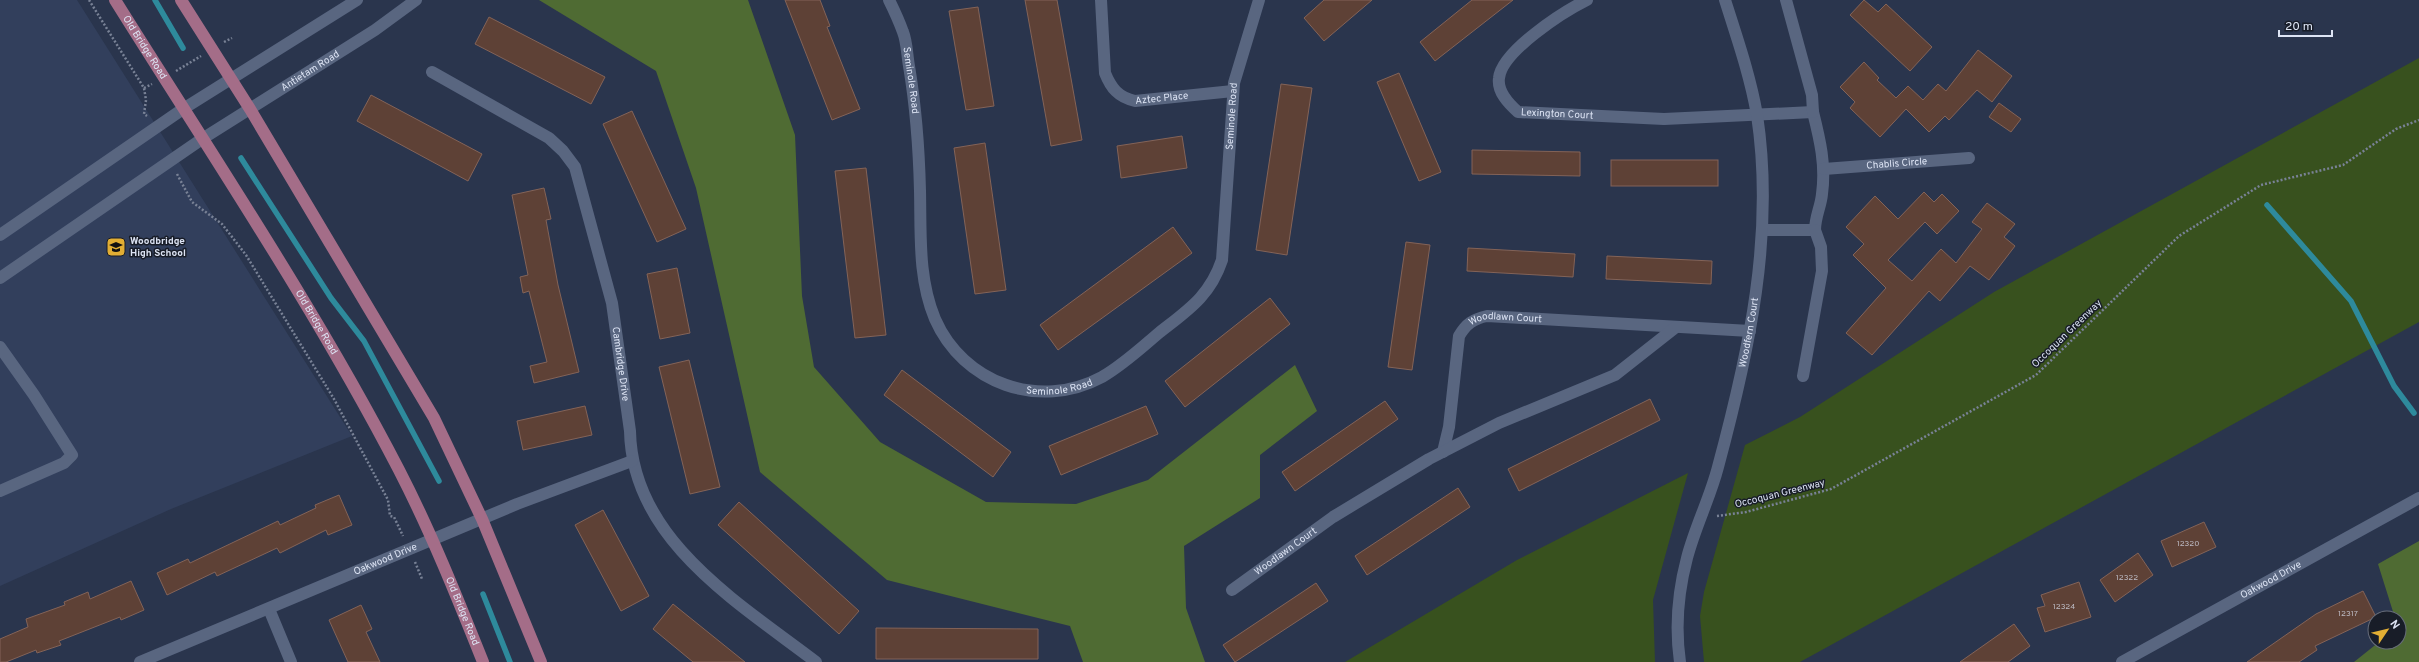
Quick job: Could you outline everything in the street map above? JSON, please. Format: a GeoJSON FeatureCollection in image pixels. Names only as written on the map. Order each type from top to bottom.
{"type":"FeatureCollection","features":[{"type":"Feature","properties":{"kind":"main road","name":"Old Bridge Road"},"geometry":{"type":"LineString","coordinates":[[115,0],[344,370],[399,470],[433,540],[483,662]]}},
{"type":"Feature","properties":{"kind":"main road"},"geometry":{"type":"LineString","coordinates":[[181,0],[250,109],[434,418],[482,519],[541,662]]}},
{"type":"Feature","properties":{"kind":"street"},"geometry":{"type":"LineString","coordinates":[[0,236],[183,109],[357,0]]}},
{"type":"Feature","properties":{"kind":"street","name":"Antietam Road"},"geometry":{"type":"LineString","coordinates":[[0,278],[202,139],[375,30],[416,0]]}},
{"type":"Feature","properties":{"kind":"street","name":"Seminole Road"},"geometry":{"type":"LineString","coordinates":[[889,0],[904,33],[914,97],[920,161],[921,266],[926,294],[936,320],[949,344],[962,360],[980,374],[1018,389],[1058,391],[1080,386],[1100,378],[1116,368],[1206,293],[1216,277],[1222,260],[1233,92],[1259,0]]}},
{"type":"Feature","properties":{"kind":"street","name":"Aztec Place"},"geometry":{"type":"LineString","coordinates":[[1101,0],[1105,73],[1109,84],[1116,93],[1126,99],[1135,101],[1233,92]]}},
{"type":"Feature","properties":{"kind":"street","name":"Lexington Court"},"geometry":{"type":"LineString","coordinates":[[1586,0],[1546,25],[1510,57],[1498,78],[1501,91],[1508,103],[1518,112],[1664,119],[1757,115]]}},
{"type":"Feature","properties":{"kind":"street","name":"Woodfern Court"},"geometry":{"type":"LineString","coordinates":[[1680,662],[1676,639],[1678,604],[1687,556],[1701,518],[1735,404],[1750,331],[1763,230],[1762,156],[1757,115],[1740,45],[1725,0]]}},
{"type":"Feature","properties":{"kind":"street"},"geometry":{"type":"LineString","coordinates":[[1786,0],[1812,95],[1813,112],[1822,145],[1824,169],[1822,196],[1815,230],[1821,247],[1822,271],[1803,376]]}},
{"type":"Feature","properties":{"kind":"street","name":"Cambridge Drive"},"geometry":{"type":"LineString","coordinates":[[432,72],[549,138],[563,151],[575,167],[612,303],[630,431],[632,461],[638,481],[656,516],[678,548],[701,572],[726,594],[816,662]]}},
{"type":"Feature","properties":{"kind":"street"},"geometry":{"type":"LineString","coordinates":[[1757,115],[1813,112]]}},
{"type":"Feature","properties":{"kind":"street","name":"Chablis Circle"},"geometry":{"type":"LineString","coordinates":[[1824,169],[1969,158]]}},
{"type":"Feature","properties":{"kind":"street"},"geometry":{"type":"LineString","coordinates":[[1763,230],[1815,230]]}},
{"type":"Feature","properties":{"kind":"street","name":"Woodlawn Court"},"geometry":{"type":"LineString","coordinates":[[1443,452],[1449,427],[1460,336],[1465,326],[1476,318],[1487,316],[1750,331]]}},
{"type":"Feature","properties":{"kind":"street","name":"Woodlawn Court"},"geometry":{"type":"LineString","coordinates":[[1232,590],[1333,517],[1443,452],[1499,422],[1615,375],[1676,327]]}},
{"type":"Feature","properties":{"kind":"street"},"geometry":{"type":"LineString","coordinates":[[0,347],[34,395],[72,455],[64,463],[0,491]]}},
{"type":"Feature","properties":{"kind":"street","name":"Oakwood Drive"},"geometry":{"type":"LineString","coordinates":[[140,662],[482,519],[632,461]]}},
{"type":"Feature","properties":{"kind":"street","name":"Oakwood Drive"},"geometry":{"type":"LineString","coordinates":[[2122,662],[2419,498]]}},
{"type":"Feature","properties":{"kind":"street"},"geometry":{"type":"LineString","coordinates":[[269,609],[291,662]]}},
{"type":"Feature","properties":{"kind":"path"},"geometry":{"type":"LineString","coordinates":[[88,0],[144,88],[146,100],[144,114],[146,116]]}},
{"type":"Feature","properties":{"kind":"path"},"geometry":{"type":"LineString","coordinates":[[182,67],[199,57]]}},
{"type":"Feature","properties":{"kind":"path"},"geometry":{"type":"LineString","coordinates":[[144,88],[148,87]]}},
{"type":"Feature","properties":{"kind":"path","name":"Occoquan Greenway"},"geometry":{"type":"LineString","coordinates":[[1701,518],[1746,512],[1831,489],[1845,482],[2036,375],[2179,236],[2261,184],[2343,166],[2396,130],[2419,120]]}},
{"type":"Feature","properties":{"kind":"path"},"geometry":{"type":"LineString","coordinates":[[177,174],[192,202],[222,224],[254,268],[334,399],[388,500],[390,516],[394,517]]}},
{"type":"Feature","properties":{"kind":"shaded area","name":"Woodbridge High School"},"geometry":{"type":"Polygon","coordinates":[[[0,0],[77,0],[352,436],[171,509],[0,586],[0,0]]]}},
{"type":"Feature","properties":{"kind":"green space"},"geometry":{"type":"Polygon","coordinates":[[[539,0],[748,0],[795,135],[802,296],[814,367],[880,442],[986,502],[1076,504],[1148,480],[1295,365],[1317,411],[1260,455],[1260,498],[1184,546],[1186,608],[1205,662],[1083,662],[1070,626],[887,580],[760,472],[696,188],[656,71],[539,0]]]}},
{"type":"Feature","properties":{"kind":"green space"},"geometry":{"type":"Polygon","coordinates":[[[2419,58],[2419,322],[1800,662],[1704,662],[1700,616],[1704,592],[1745,445],[1800,417],[1994,292],[2419,58]]]}},
{"type":"Feature","properties":{"kind":"green space"},"geometry":{"type":"Polygon","coordinates":[[[1688,473],[1653,600],[1655,662],[1345,662],[1517,560],[1688,473]]]}},
{"type":"Feature","properties":{"kind":"green space"},"geometry":{"type":"Polygon","coordinates":[[[2419,541],[2419,662],[2354,662],[2369,650],[2407,650],[2407,610],[2392,610],[2378,564],[2419,541]]]}},
{"type":"Feature","properties":{"kind":"building"},"geometry":{"type":"Polygon","coordinates":[[[785,0],[820,0],[830,26],[827,27],[860,109],[832,120],[785,0]]]}},
{"type":"Feature","properties":{"kind":"building"},"geometry":{"type":"Polygon","coordinates":[[[1025,0],[1057,0],[1082,140],[1051,146],[1025,0]]]}},
{"type":"Feature","properties":{"kind":"building"},"geometry":{"type":"Polygon","coordinates":[[[1324,0],[1372,0],[1324,41],[1304,18],[1324,0]]]}},
{"type":"Feature","properties":{"kind":"building"},"geometry":{"type":"Polygon","coordinates":[[[1472,0],[1513,0],[1435,61],[1420,42],[1472,0]]]}},
{"type":"Feature","properties":{"kind":"building"},"geometry":{"type":"Polygon","coordinates":[[[1864,0],[1878,12],[1886,4],[1932,47],[1910,71],[1850,15],[1864,0]]]}},
{"type":"Feature","properties":{"kind":"building"},"geometry":{"type":"Polygon","coordinates":[[[978,7],[994,106],[966,110],[949,11],[978,7]]]}},
{"type":"Feature","properties":{"kind":"building"},"geometry":{"type":"Polygon","coordinates":[[[489,17],[605,77],[591,104],[475,44],[489,17]]]}},
{"type":"Feature","properties":{"kind":"building"},"geometry":{"type":"Polygon","coordinates":[[[1978,50],[2012,76],[1992,102],[1977,90],[1949,120],[1945,116],[1929,132],[1906,109],[1880,137],[1850,108],[1855,102],[1840,87],[1864,62],[1879,78],[1877,80],[1896,98],[1908,86],[1923,100],[1938,84],[1946,91],[1978,50]]]}},
{"type":"Feature","properties":{"kind":"building"},"geometry":{"type":"Polygon","coordinates":[[[1399,73],[1441,172],[1419,181],[1377,82],[1399,73]]]}},
{"type":"Feature","properties":{"kind":"building"},"geometry":{"type":"Polygon","coordinates":[[[1281,84],[1312,88],[1287,255],[1256,250],[1281,84]]]}},
{"type":"Feature","properties":{"kind":"building"},"geometry":{"type":"Polygon","coordinates":[[[371,95],[482,154],[468,181],[357,121],[371,95]]]}},
{"type":"Feature","properties":{"kind":"building"},"geometry":{"type":"Polygon","coordinates":[[[1999,103],[2021,119],[2011,132],[1989,117],[1999,103]]]}},
{"type":"Feature","properties":{"kind":"building"},"geometry":{"type":"Polygon","coordinates":[[[632,111],[686,229],[657,242],[603,124],[632,111]]]}},
{"type":"Feature","properties":{"kind":"building"},"geometry":{"type":"Polygon","coordinates":[[[1182,136],[1187,168],[1121,178],[1117,146],[1182,136]]]}},
{"type":"Feature","properties":{"kind":"building"},"geometry":{"type":"Polygon","coordinates":[[[985,143],[1006,290],[975,294],[954,148],[985,143]]]}},
{"type":"Feature","properties":{"kind":"building"},"geometry":{"type":"Polygon","coordinates":[[[1472,150],[1580,152],[1580,176],[1472,174],[1472,150]]]}},
{"type":"Feature","properties":{"kind":"building"},"geometry":{"type":"Polygon","coordinates":[[[1611,160],[1718,160],[1718,186],[1611,186],[1611,160]]]}},
{"type":"Feature","properties":{"kind":"building"},"geometry":{"type":"Polygon","coordinates":[[[866,168],[886,335],[855,338],[835,171],[866,168]]]}},
{"type":"Feature","properties":{"kind":"building"},"geometry":{"type":"Polygon","coordinates":[[[544,188],[551,219],[546,220],[558,285],[579,372],[534,383],[530,366],[547,362],[529,291],[523,293],[520,277],[528,275],[512,195],[544,188]]]}},
{"type":"Feature","properties":{"kind":"building"},"geometry":{"type":"Polygon","coordinates":[[[1924,192],[1934,202],[1942,194],[1959,211],[1937,234],[1925,222],[1888,260],[1912,281],[1941,249],[1956,263],[1982,229],[1972,222],[1987,203],[2015,224],[2004,237],[2015,246],[1989,280],[1970,266],[1940,301],[1929,291],[1872,355],[1846,333],[1886,288],[1853,255],[1864,244],[1846,227],[1875,196],[1898,219],[1924,192]]]}},
{"type":"Feature","properties":{"kind":"building"},"geometry":{"type":"Polygon","coordinates":[[[1173,227],[1192,253],[1058,350],[1040,325],[1173,227]]]}},
{"type":"Feature","properties":{"kind":"building"},"geometry":{"type":"Polygon","coordinates":[[[1406,242],[1430,245],[1412,370],[1388,367],[1406,242]]]}},
{"type":"Feature","properties":{"kind":"building"},"geometry":{"type":"Polygon","coordinates":[[[1468,248],[1575,254],[1573,277],[1467,271],[1468,248]]]}},
{"type":"Feature","properties":{"kind":"building"},"geometry":{"type":"Polygon","coordinates":[[[1607,256],[1712,261],[1711,284],[1606,279],[1607,256]]]}},
{"type":"Feature","properties":{"kind":"building"},"geometry":{"type":"Polygon","coordinates":[[[677,268],[690,333],[660,339],[647,274],[677,268]]]}},
{"type":"Feature","properties":{"kind":"building"},"geometry":{"type":"Polygon","coordinates":[[[1270,298],[1290,324],[1185,407],[1165,381],[1270,298]]]}},
{"type":"Feature","properties":{"kind":"building"},"geometry":{"type":"Polygon","coordinates":[[[689,360],[720,487],[690,494],[659,367],[689,360]]]}},
{"type":"Feature","properties":{"kind":"building"},"geometry":{"type":"Polygon","coordinates":[[[902,370],[1011,452],[993,477],[884,395],[902,370]]]}},
{"type":"Feature","properties":{"kind":"building"},"geometry":{"type":"Polygon","coordinates":[[[1650,399],[1660,420],[1519,491],[1508,469],[1650,399]]]}},
{"type":"Feature","properties":{"kind":"building"},"geometry":{"type":"Polygon","coordinates":[[[1385,401],[1398,419],[1295,491],[1282,472],[1385,401]]]}},
{"type":"Feature","properties":{"kind":"building"},"geometry":{"type":"Polygon","coordinates":[[[585,406],[592,435],[523,450],[517,421],[585,406]]]}},
{"type":"Feature","properties":{"kind":"building"},"geometry":{"type":"Polygon","coordinates":[[[1146,406],[1158,434],[1061,475],[1049,446],[1146,406]]]}},
{"type":"Feature","properties":{"kind":"building"},"geometry":{"type":"Polygon","coordinates":[[[1458,488],[1470,507],[1367,575],[1355,556],[1458,488]]]}},
{"type":"Feature","properties":{"kind":"building"},"geometry":{"type":"Polygon","coordinates":[[[339,495],[352,525],[328,535],[326,530],[280,553],[277,548],[217,576],[215,572],[167,595],[157,573],[188,559],[190,563],[278,521],[280,525],[316,508],[315,505],[339,495]]]}},
{"type":"Feature","properties":{"kind":"building"},"geometry":{"type":"Polygon","coordinates":[[[739,502],[859,611],[839,634],[718,525],[739,502]]]}},
{"type":"Feature","properties":{"kind":"building"},"geometry":{"type":"Polygon","coordinates":[[[603,510],[649,596],[621,611],[575,525],[603,510]]]}},
{"type":"Feature","properties":{"kind":"building"},"geometry":{"type":"Polygon","coordinates":[[[2204,522],[2216,547],[2172,567],[2161,541],[2204,522]]]}},
{"type":"Feature","properties":{"kind":"building"},"geometry":{"type":"Polygon","coordinates":[[[2138,553],[2153,575],[2115,602],[2100,580],[2138,553]]]}},
{"type":"Feature","properties":{"kind":"building"},"geometry":{"type":"Polygon","coordinates":[[[131,581],[144,610],[121,620],[120,617],[59,641],[61,645],[37,653],[36,650],[6,662],[0,662],[0,639],[28,627],[26,619],[65,605],[64,602],[88,592],[90,599],[131,581]]]}},
{"type":"Feature","properties":{"kind":"building"},"geometry":{"type":"Polygon","coordinates":[[[2079,582],[2091,617],[2045,632],[2037,608],[2045,606],[2041,595],[2079,582]]]}},
{"type":"Feature","properties":{"kind":"building"},"geometry":{"type":"Polygon","coordinates":[[[1316,583],[1328,601],[1235,662],[1223,645],[1316,583]]]}},
{"type":"Feature","properties":{"kind":"building"},"geometry":{"type":"Polygon","coordinates":[[[2363,591],[2372,610],[2367,610],[2367,621],[2315,646],[2317,650],[2299,662],[2247,662],[2316,614],[2363,591]]]}},
{"type":"Feature","properties":{"kind":"building"},"geometry":{"type":"Polygon","coordinates":[[[673,604],[745,662],[693,662],[653,629],[673,604]]]}},
{"type":"Feature","properties":{"kind":"building"},"geometry":{"type":"Polygon","coordinates":[[[361,605],[372,629],[366,632],[380,662],[348,662],[329,620],[361,605]]]}},
{"type":"Feature","properties":{"kind":"building"},"geometry":{"type":"Polygon","coordinates":[[[2014,624],[2030,646],[2008,662],[1960,662],[2014,624]]]}},
{"type":"Feature","properties":{"kind":"building"},"geometry":{"type":"Polygon","coordinates":[[[876,628],[1038,629],[1038,659],[876,659],[876,628]]]}},
{"type":"Feature","properties":{"kind":"waterway"},"geometry":{"type":"LineString","coordinates":[[155,0],[183,48]]}},
{"type":"Feature","properties":{"kind":"waterway"},"geometry":{"type":"LineString","coordinates":[[241,158],[331,298],[364,341],[439,481]]}},
{"type":"Feature","properties":{"kind":"waterway"},"geometry":{"type":"LineString","coordinates":[[2267,205],[2351,301],[2394,386],[2414,413]]}},
{"type":"Feature","properties":{"kind":"waterway"},"geometry":{"type":"LineString","coordinates":[[483,594],[510,662]]}},
{"type":"Feature","properties":{"kind":"place","name":"Woodbridge High School"},"geometry":{"type":"Point","coordinates":[116,247]}}]}
